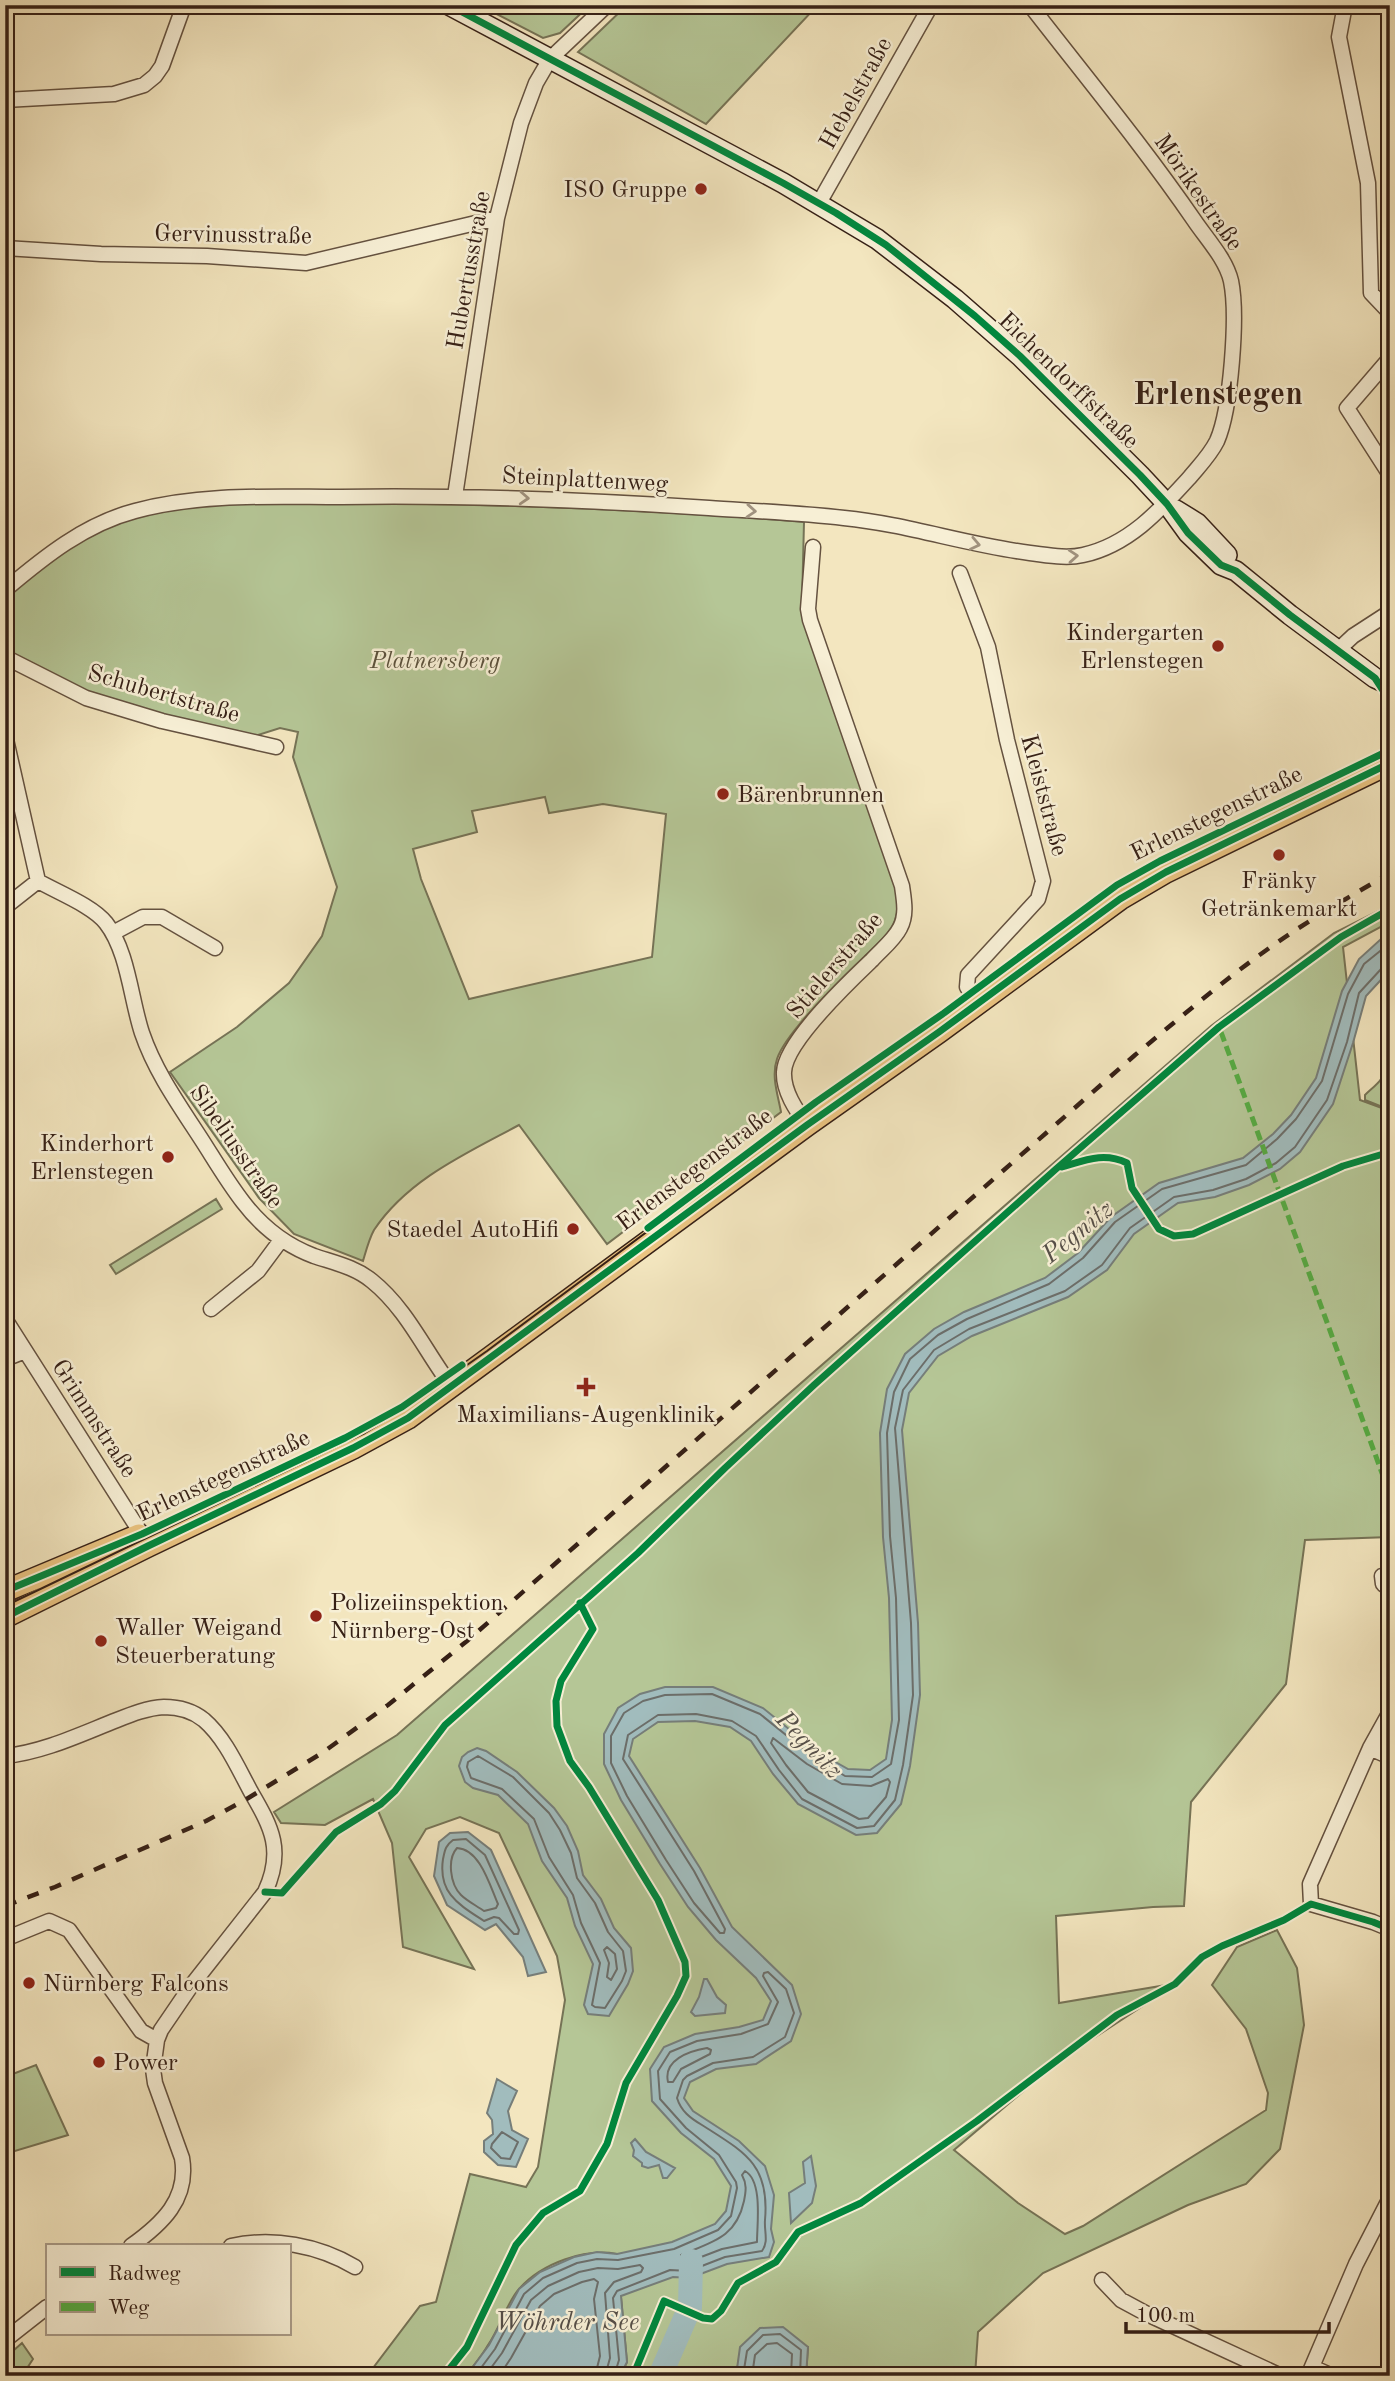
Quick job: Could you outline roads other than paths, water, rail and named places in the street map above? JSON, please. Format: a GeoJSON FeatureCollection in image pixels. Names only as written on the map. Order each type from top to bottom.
{"type":"FeatureCollection","features":[{"type":"Feature","properties":{"kind":"main road","name":"Erlenstegenstraße"},"geometry":{"type":"LineString","coordinates":[[974,999],[1081,911],[1134,875],[1390,750]]}},
{"type":"Feature","properties":{"kind":"main road","name":"Erlenstegenstraße"},"geometry":{"type":"LineString","coordinates":[[5,1591],[145,1540],[354,1448],[417,1412],[449,1382],[803,1120],[1100,912],[1143,884],[1390,764]]}},
{"type":"Feature","properties":{"kind":"main road","name":"Erlenstegenstraße"},"geometry":{"type":"LineString","coordinates":[[5,1617],[145,1540]]}},
{"type":"Feature","properties":{"kind":"street"},"geometry":{"type":"LineString","coordinates":[[5,100],[114,94],[144,85],[162,66],[184,5]]}},
{"type":"Feature","properties":{"kind":"street","name":"Eichendorffstraße"},"geometry":{"type":"LineString","coordinates":[[449,5],[819,203],[886,245],[975,316],[1167,504],[1198,523],[1229,557],[1236,571],[1279,607],[1382,681],[1390,701]]}},
{"type":"Feature","properties":{"kind":"street","name":"Hubertusstraße"},"geometry":{"type":"LineString","coordinates":[[456,496],[497,218],[521,122],[536,82],[550,59],[607,5]]}},
{"type":"Feature","properties":{"kind":"street","name":"Hebelstraße"},"geometry":{"type":"LineString","coordinates":[[819,203],[931,5]]}},
{"type":"Feature","properties":{"kind":"street","name":"Mörikestraße"},"geometry":{"type":"LineString","coordinates":[[1030,5],[1169,184],[1224,264],[1231,280],[1234,342],[1218,438],[1209,456],[1167,504]]}},
{"type":"Feature","properties":{"kind":"street"},"geometry":{"type":"LineString","coordinates":[[1345,5],[1339,37],[1368,183],[1371,293],[1390,313]]}},
{"type":"Feature","properties":{"kind":"street","name":"Gervinusstraße"},"geometry":{"type":"LineString","coordinates":[[5,248],[306,263],[497,218]]}},
{"type":"Feature","properties":{"kind":"street"},"geometry":{"type":"LineString","coordinates":[[1390,358],[1347,408],[1390,475]]}},
{"type":"Feature","properties":{"kind":"street","name":"Steinplattenweg"},"geometry":{"type":"LineString","coordinates":[[5,590],[36,564],[99,525],[131,512],[169,503],[257,498],[456,496],[645,504],[848,518],[1005,550],[1064,557],[1082,556],[1119,542],[1167,504]]}},
{"type":"Feature","properties":{"kind":"street","name":"Stielerstraße"},"geometry":{"type":"LineString","coordinates":[[803,1120],[784,1080],[784,1067],[789,1052],[836,995],[896,936],[904,916],[902,886],[810,620],[808,609],[813,547]]}},
{"type":"Feature","properties":{"kind":"street","name":"Kleiststraße"},"geometry":{"type":"LineString","coordinates":[[960,573],[988,647],[1006,740],[1043,881],[1038,899],[968,975],[967,987],[974,999]]}},
{"type":"Feature","properties":{"kind":"street"},"geometry":{"type":"LineString","coordinates":[[1338,650],[1353,636],[1390,612]]}},
{"type":"Feature","properties":{"kind":"street","name":"Schubertstraße"},"geometry":{"type":"LineString","coordinates":[[5,657],[86,698],[162,721],[276,747]]}},
{"type":"Feature","properties":{"kind":"street"},"geometry":{"type":"LineString","coordinates":[[5,735],[38,881],[5,907]]}},
{"type":"Feature","properties":{"kind":"street","name":"Sibeliusstraße"},"geometry":{"type":"LineString","coordinates":[[38,881],[97,914],[106,922],[123,959],[142,1033],[162,1077],[254,1216],[281,1240],[306,1252],[348,1266],[371,1279],[399,1309],[449,1382]]}},
{"type":"Feature","properties":{"kind":"street"},"geometry":{"type":"LineString","coordinates":[[113,933],[142,917],[153,915],[162,917],[215,948]]}},
{"type":"Feature","properties":{"kind":"street"},"geometry":{"type":"LineString","coordinates":[[211,1309],[258,1271],[281,1240]]}},
{"type":"Feature","properties":{"kind":"street","name":"Grimmstraße"},"geometry":{"type":"LineString","coordinates":[[5,1319],[145,1540]]}},
{"type":"Feature","properties":{"kind":"street","name":"Grimmstraße"},"geometry":{"type":"LineString","coordinates":[[5,1359],[25,1351]]}},
{"type":"Feature","properties":{"kind":"street"},"geometry":{"type":"LineString","coordinates":[[1381,1576],[1383,1584],[1390,1589]]}},
{"type":"Feature","properties":{"kind":"street"},"geometry":{"type":"LineString","coordinates":[[5,1756],[34,1751],[150,1709],[179,1708],[195,1714],[222,1740],[266,1817],[275,1843],[272,1877],[265,1892],[191,1986],[157,2040],[153,2069],[155,2083],[184,2169],[177,2201],[149,2241]]}},
{"type":"Feature","properties":{"kind":"street"},"geometry":{"type":"LineString","coordinates":[[1390,1712],[1370,1748],[1310,1884],[1311,1904],[1390,1929]]}},
{"type":"Feature","properties":{"kind":"street"},"geometry":{"type":"LineString","coordinates":[[1370,1748],[1390,1757]]}},
{"type":"Feature","properties":{"kind":"street"},"geometry":{"type":"LineString","coordinates":[[5,1938],[49,1921],[69,1930],[141,2031],[157,2040]]}},
{"type":"Feature","properties":{"kind":"street"},"geometry":{"type":"LineString","coordinates":[[1332,2376],[1310,2371],[1356,2264],[1390,2199]]}},
{"type":"Feature","properties":{"kind":"street"},"geometry":{"type":"LineString","coordinates":[[241,2244],[287,2244]]}},
{"type":"Feature","properties":{"kind":"street"},"geometry":{"type":"LineString","coordinates":[[290,2245],[319,2250],[355,2267]]}},
{"type":"Feature","properties":{"kind":"street"},"geometry":{"type":"LineString","coordinates":[[1102,2280],[1121,2300],[1146,2314],[1281,2376]]}},
{"type":"Feature","properties":{"kind":"street"},"geometry":{"type":"LineString","coordinates":[[5,2340],[46,2308]]}},
{"type":"Feature","properties":{"kind":"water","name":"Wöhrder See"},"geometry":{"type":"Polygon","coordinates":[[[1390,935],[1390,970],[1366,996],[1333,1104],[1300,1152],[1280,1169],[1249,1185],[1215,1197],[1178,1203],[1134,1234],[1107,1270],[1068,1297],[972,1336],[938,1356],[909,1393],[902,1430],[918,1623],[920,1695],[910,1766],[901,1804],[877,1833],[856,1835],[798,1804],[751,1741],[730,1727],[695,1721],[658,1722],[633,1739],[629,1756],[700,1868],[732,1927],[792,1985],[801,2014],[791,2041],[756,2064],[716,2069],[690,2082],[684,2098],[693,2111],[739,2141],[765,2166],[774,2195],[771,2229],[774,2242],[769,2257],[727,2264],[690,2278],[673,2277],[621,2296],[627,2362],[620,2376],[466,2376],[489,2345],[519,2289],[540,2272],[574,2257],[597,2252],[617,2254],[672,2242],[715,2224],[726,2211],[731,2186],[714,2159],[681,2133],[652,2101],[650,2069],[664,2047],[695,2034],[763,2020],[771,2001],[756,1978],[716,1940],[688,1907],[621,1800],[604,1764],[604,1734],[618,1708],[640,1694],[665,1687],[713,1687],[763,1708],[816,1751],[848,1769],[870,1770],[886,1759],[892,1720],[880,1433],[887,1389],[905,1354],[934,1329],[964,1312],[1045,1278],[1078,1253],[1111,1217],[1159,1183],[1243,1158],[1273,1134],[1291,1115],[1316,1078],[1342,991],[1359,959],[1381,939],[1390,935]]]}},
{"type":"Feature","properties":{"kind":"water"},"geometry":{"type":"Polygon","coordinates":[[[477,1748],[517,1772],[554,1808],[567,1826],[578,1851],[583,1875],[601,1899],[614,1928],[631,1948],[633,1971],[609,2016],[588,2014],[584,2005],[593,1964],[575,1926],[567,1898],[542,1861],[528,1824],[498,1795],[473,1788],[465,1782],[459,1766],[462,1757],[477,1748]]]}},
{"type":"Feature","properties":{"kind":"water"},"geometry":{"type":"Polygon","coordinates":[[[468,1832],[491,1850],[546,1972],[528,1976],[523,1957],[496,1924],[485,1930],[447,1905],[434,1876],[439,1842],[450,1833],[468,1832]]]}},
{"type":"Feature","properties":{"kind":"water"},"geometry":{"type":"Polygon","coordinates":[[[704,1979],[707,1979],[717,1997],[726,2005],[725,2013],[695,2016],[691,2012],[704,1979]]]}},
{"type":"Feature","properties":{"kind":"water"},"geometry":{"type":"Polygon","coordinates":[[[497,2079],[517,2091],[508,2111],[512,2130],[528,2139],[516,2167],[498,2165],[484,2152],[484,2141],[493,2134],[492,2120],[487,2113],[497,2079]]]}},
{"type":"Feature","properties":{"kind":"water"},"geometry":{"type":"Polygon","coordinates":[[[635,2139],[646,2152],[675,2168],[667,2178],[663,2178],[659,2165],[648,2168],[642,2166],[633,2156],[631,2143],[635,2139]]]}},
{"type":"Feature","properties":{"kind":"water"},"geometry":{"type":"Polygon","coordinates":[[[811,2156],[816,2186],[812,2203],[791,2223],[789,2193],[805,2183],[803,2162],[811,2156]]]}},
{"type":"Feature","properties":{"kind":"water"},"geometry":{"type":"Polygon","coordinates":[[[783,2327],[808,2347],[806,2376],[736,2376],[740,2347],[760,2328],[783,2327]]]}},
{"type":"Feature","properties":{"kind":"waterway"},"geometry":{"type":"LineString","coordinates":[[660,2376],[690,2307],[691,2261]]}},
{"type":"Feature","properties":{"kind":"tram line"},"geometry":{"type":"LineString","coordinates":[[5,1606],[365,1433],[400,1412],[1108,895],[1179,854],[1390,754]]}},
{"type":"Feature","properties":{"kind":"railway"},"geometry":{"type":"LineString","coordinates":[[5,1906],[206,1821],[322,1753],[388,1705],[467,1641],[1169,1026],[1275,944],[1390,873]]}},
{"type":"Feature","properties":{"kind":"place","name":"ISO Gruppe"},"geometry":{"type":"Point","coordinates":[701,189]}},
{"type":"Feature","properties":{"kind":"place","name":"Kindergarten Erlenstegen"},"geometry":{"type":"Point","coordinates":[1218,646]}},
{"type":"Feature","properties":{"kind":"place","name":"Bärenbrunnen"},"geometry":{"type":"Point","coordinates":[723,794]}},
{"type":"Feature","properties":{"kind":"place","name":"Fränky Getränkemarkt"},"geometry":{"type":"Point","coordinates":[1279,855]}},
{"type":"Feature","properties":{"kind":"place","name":"Kinderhort Erlenstegen"},"geometry":{"type":"Point","coordinates":[168,1157]}},
{"type":"Feature","properties":{"kind":"place","name":"Staedel AutoHifi"},"geometry":{"type":"Point","coordinates":[573,1229]}},
{"type":"Feature","properties":{"kind":"place","name":"Maximilians-Augenklinik"},"geometry":{"type":"Point","coordinates":[586,1387]}},
{"type":"Feature","properties":{"kind":"place","name":"Polizeiinspektion Nürnberg-Ost"},"geometry":{"type":"Point","coordinates":[316,1616]}},
{"type":"Feature","properties":{"kind":"place","name":"Waller Weigand Steuerberatung"},"geometry":{"type":"Point","coordinates":[101,1641]}},
{"type":"Feature","properties":{"kind":"place","name":"Nürnberg Falcons"},"geometry":{"type":"Point","coordinates":[29,1983]}},
{"type":"Feature","properties":{"kind":"place","name":"Power"},"geometry":{"type":"Point","coordinates":[99,2062]}},
{"type":"Feature","properties":{"kind":"district","name":"Erlenstegen"},"geometry":{"type":"Point","coordinates":[1218,393]}},
{"type":"Feature","properties":{"kind":"park label","name":"Platnersberg"},"geometry":{"type":"Point","coordinates":[435,660]}},
{"type":"Feature","properties":{"kind":"water label","name":"Pegnitz"},"geometry":{"type":"Point","coordinates":[1077,1231]}},
{"type":"Feature","properties":{"kind":"water label","name":"Pegnitz"},"geometry":{"type":"Point","coordinates":[810,1744]}}]}
